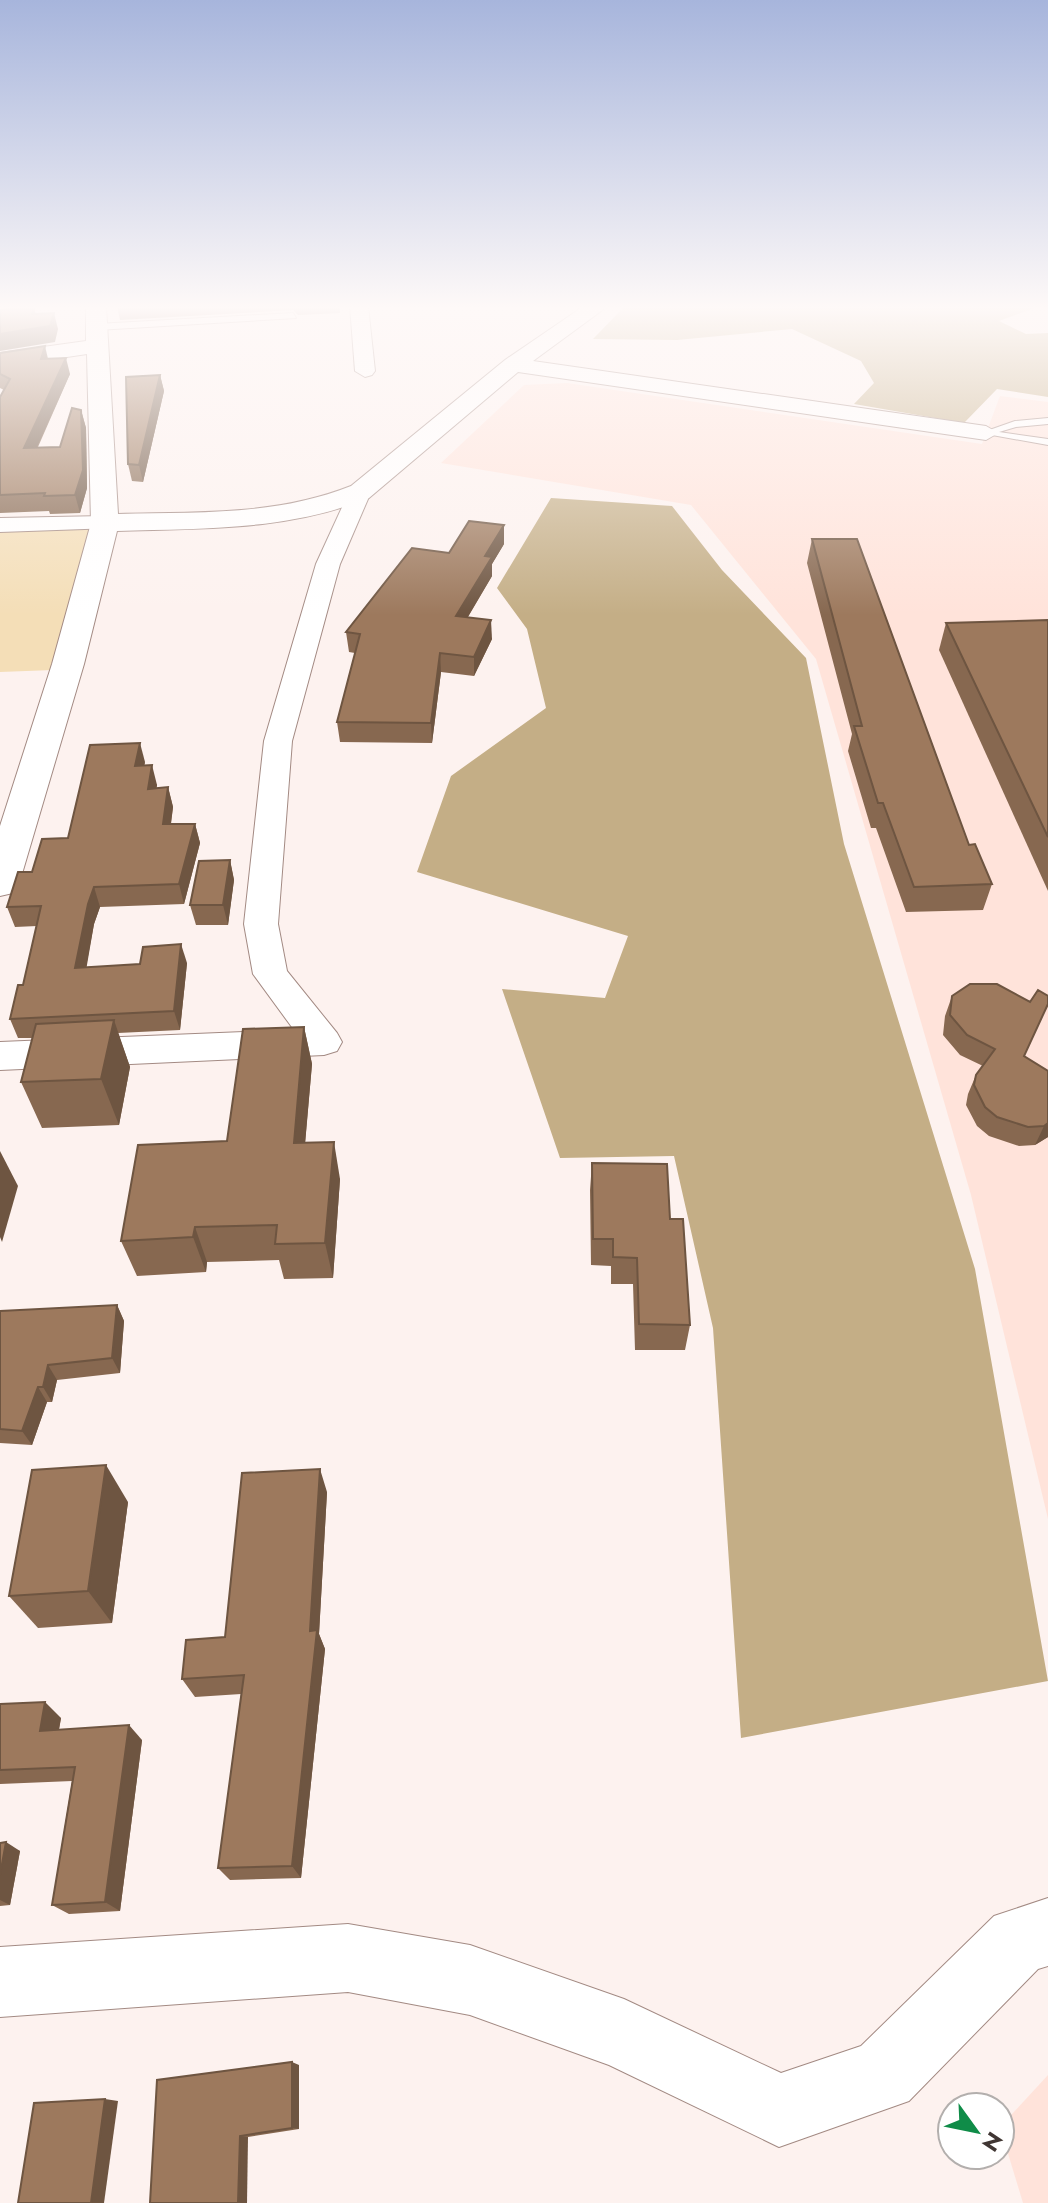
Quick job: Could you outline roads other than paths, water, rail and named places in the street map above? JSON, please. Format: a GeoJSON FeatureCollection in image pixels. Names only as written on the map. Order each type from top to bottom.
{"type":"FeatureCollection","features":[{"type":"Feature","properties":{"kind":"street"},"geometry":{"type":"LineString","coordinates":[[0,884],[68,664],[105,523],[100,409]]}},
{"type":"Feature","properties":{"kind":"street"},"geometry":{"type":"LineString","coordinates":[[0,525],[277,516],[332,506],[360,492],[460,409]]}},
{"type":"Feature","properties":{"kind":"street"},"geometry":{"type":"LineString","coordinates":[[818,409],[986,433]]}},
{"type":"Feature","properties":{"kind":"street"},"geometry":{"type":"LineString","coordinates":[[0,1056],[324,1042],[270,974],[261,924],[278,741],[328,564],[360,492]]}},
{"type":"Feature","properties":{"kind":"street"},"geometry":{"type":"LineString","coordinates":[[0,1982],[348,1958],[484,1985],[624,2035],[779,2110],[883,2075],[1018,1940],[1048,1932]]}},
{"type":"Feature","properties":{"kind":"lane"},"geometry":{"type":"LineString","coordinates":[[986,433],[1015,424],[1048,421]]}},
{"type":"Feature","properties":{"kind":"lane"},"geometry":{"type":"LineString","coordinates":[[986,433],[1048,442]]}}]}
